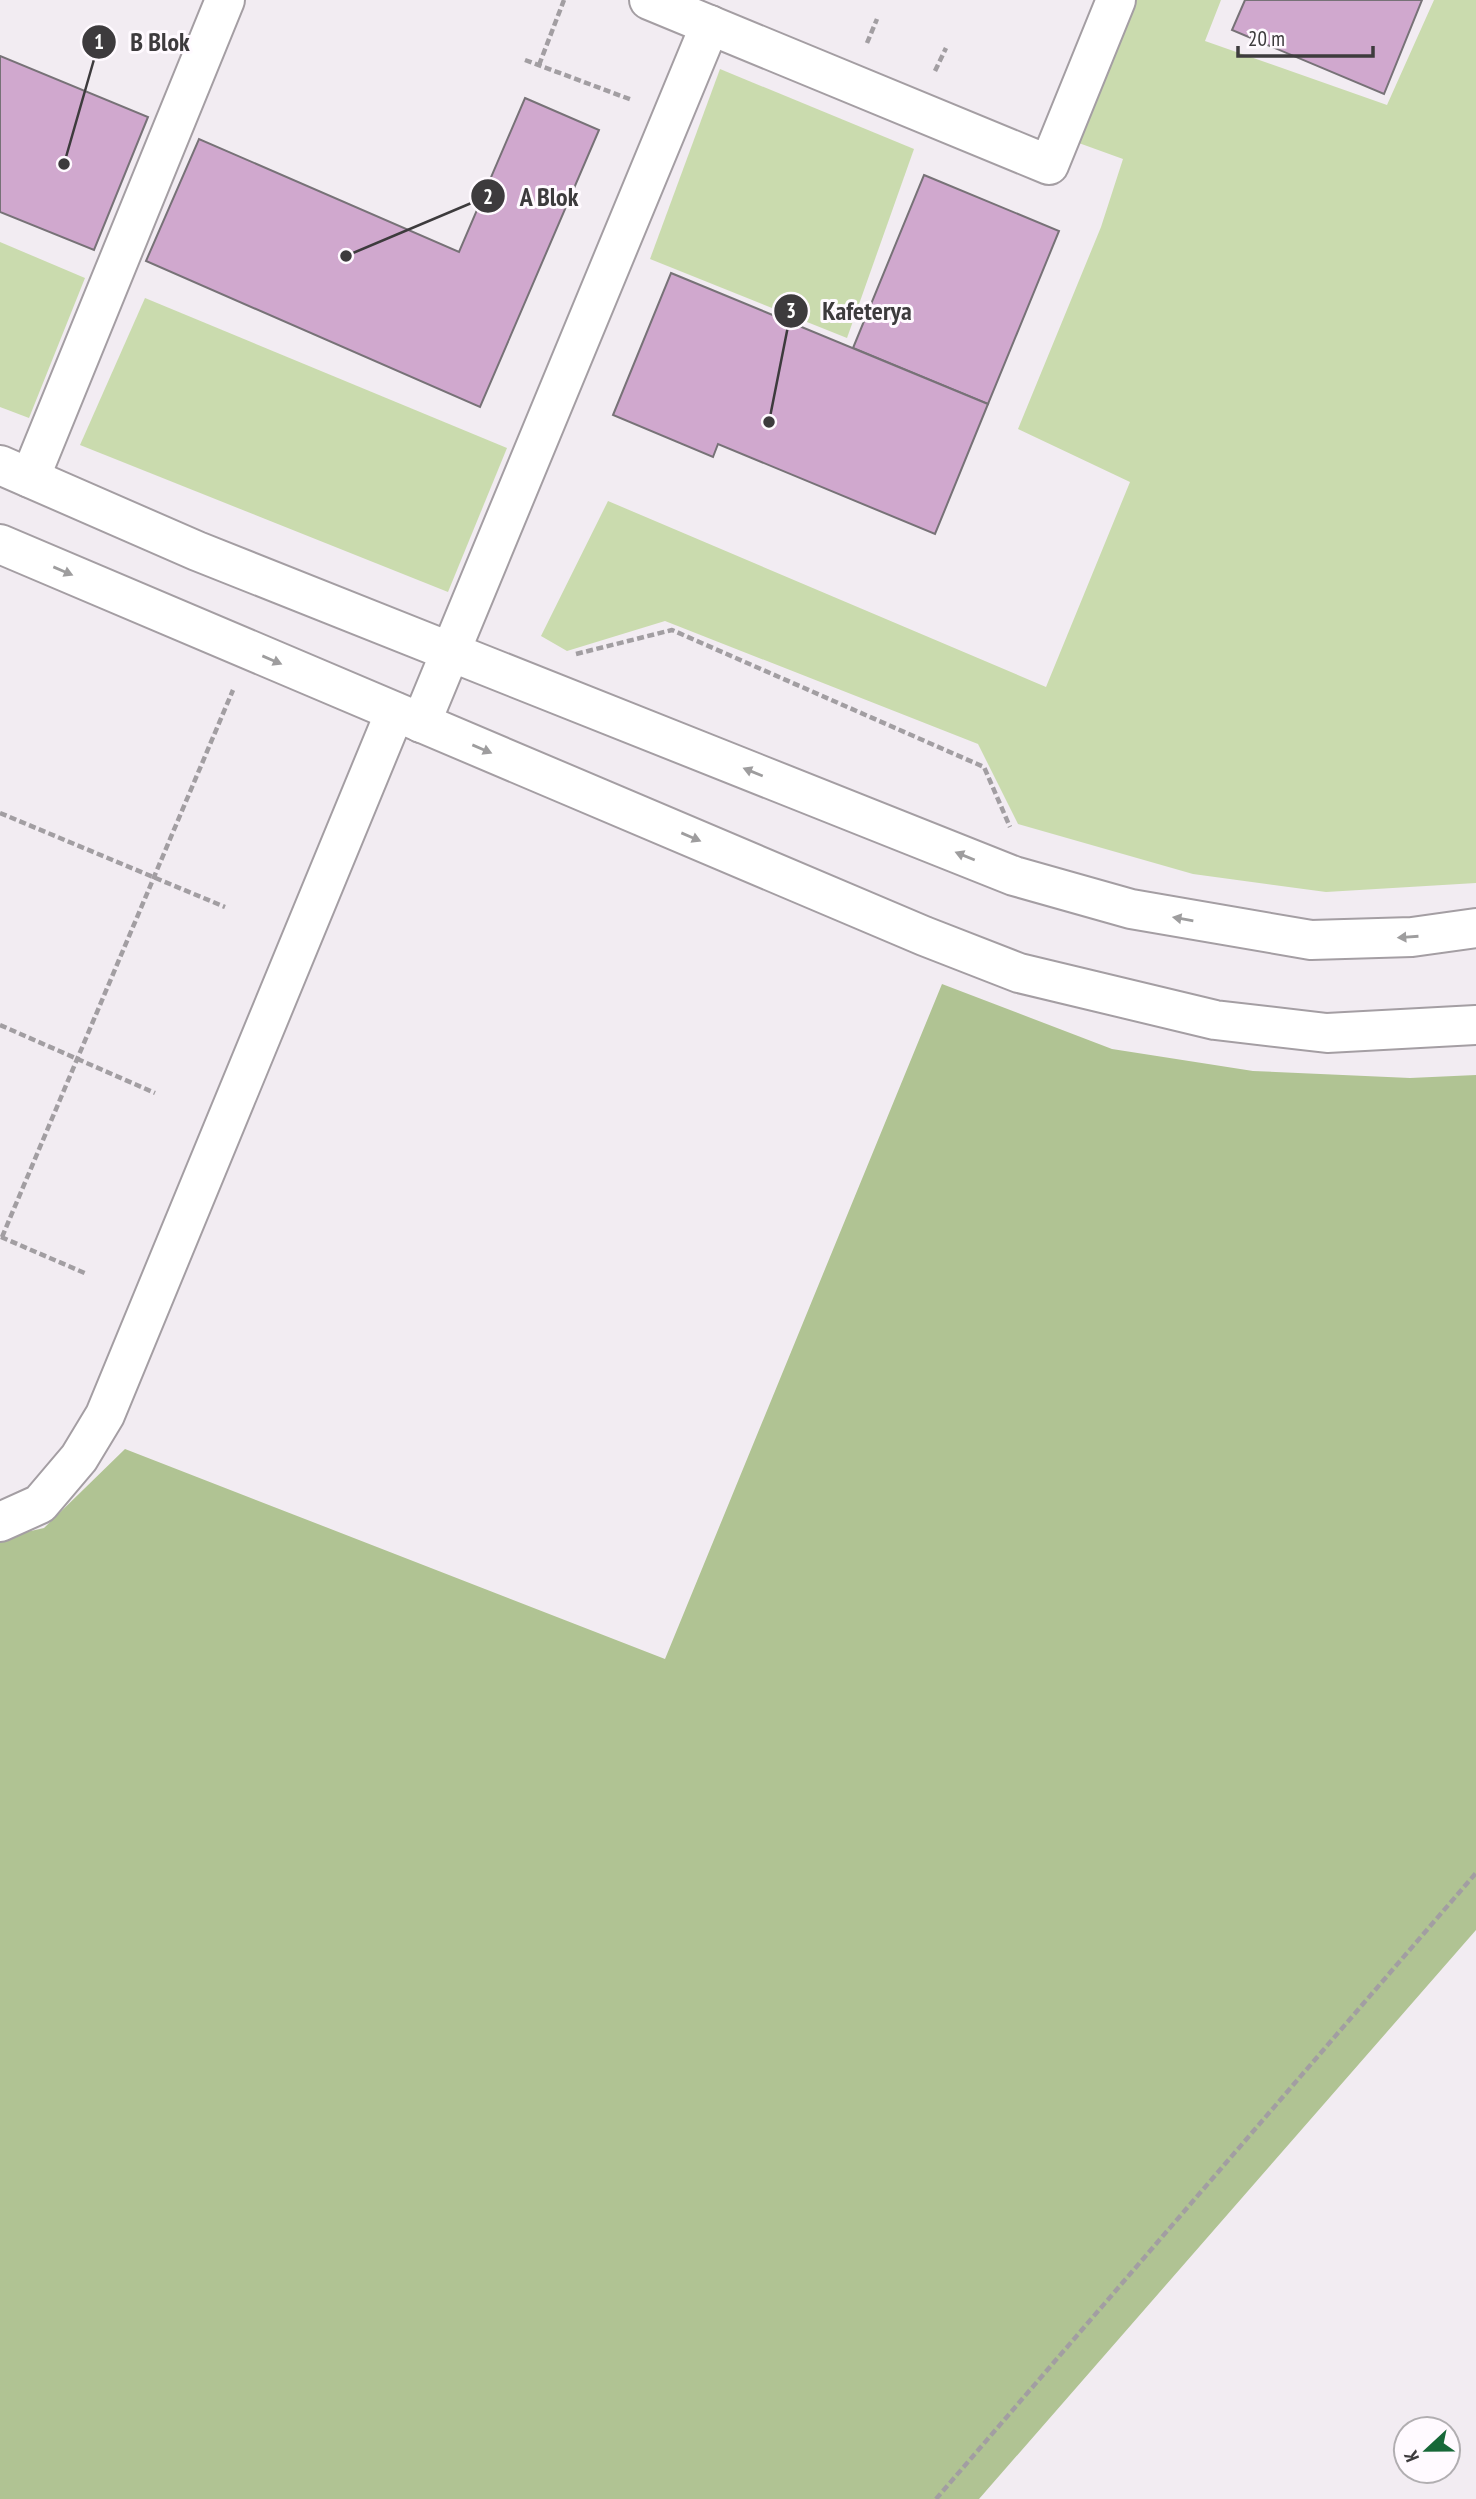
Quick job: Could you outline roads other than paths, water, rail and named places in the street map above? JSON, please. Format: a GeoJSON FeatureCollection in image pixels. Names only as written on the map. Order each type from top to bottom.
{"type":"FeatureCollection","features":[{"type":"Feature","properties":{"kind":"street"},"geometry":{"type":"LineString","coordinates":[[225,0],[15,471],[197,551],[1014,876],[1131,909],[1311,940],[1412,937],[1476,928]]}},
{"type":"Feature","properties":{"kind":"street"},"geometry":{"type":"LineString","coordinates":[[649,0],[1049,164],[1116,0]]}},
{"type":"Feature","properties":{"kind":"street"},"geometry":{"type":"LineString","coordinates":[[0,1522],[40,1504],[79,1458],[105,1415],[408,717],[453,652],[710,25]]}},
{"type":"Feature","properties":{"kind":"street"},"geometry":{"type":"LineString","coordinates":[[0,544],[1019,973],[1215,1020],[1327,1033],[1476,1025]]}},
{"type":"Feature","properties":{"kind":"place","name":"B Blok"},"geometry":{"type":"Point","coordinates":[64,164]}},
{"type":"Feature","properties":{"kind":"place","name":"A Blok"},"geometry":{"type":"Point","coordinates":[346,256]}},
{"type":"Feature","properties":{"kind":"place","name":"Kafeterya"},"geometry":{"type":"Point","coordinates":[769,422]}}]}
